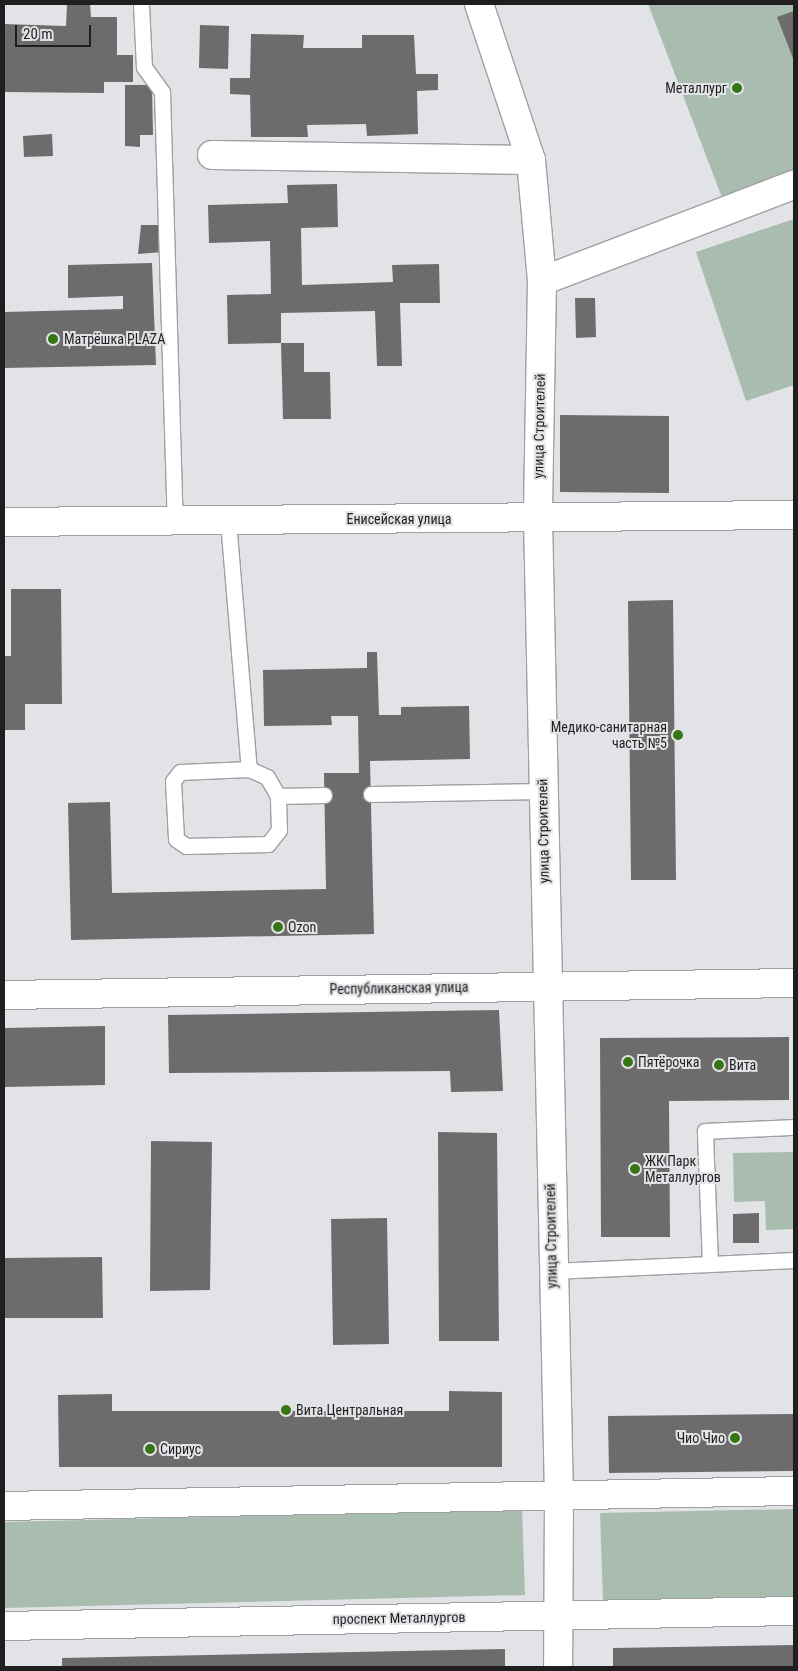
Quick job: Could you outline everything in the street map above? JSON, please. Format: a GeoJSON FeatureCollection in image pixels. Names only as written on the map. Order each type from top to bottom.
{"type":"FeatureCollection","features":[{"type":"Feature","properties":{"kind":"street","name":"улица Строителей"},"geometry":{"type":"LineString","coordinates":[[479,4],[531,160],[542,281],[538,518],[552,1271],[559,1496],[558,1667]]}},
{"type":"Feature","properties":{"kind":"street"},"geometry":{"type":"LineString","coordinates":[[212,155],[531,160]]}},
{"type":"Feature","properties":{"kind":"street"},"geometry":{"type":"LineString","coordinates":[[542,281],[794,185]]}},
{"type":"Feature","properties":{"kind":"street","name":"Енисейская улица"},"geometry":{"type":"LineString","coordinates":[[4,522],[794,514]]}},
{"type":"Feature","properties":{"kind":"street","name":"Республиканская улица"},"geometry":{"type":"LineString","coordinates":[[4,995],[546,985],[794,983]]}},
{"type":"Feature","properties":{"kind":"street"},"geometry":{"type":"LineString","coordinates":[[4,1506],[794,1491]]}},
{"type":"Feature","properties":{"kind":"street","name":"проспект Металлургов"},"geometry":{"type":"LineString","coordinates":[[4,1626],[794,1611]]}},
{"type":"Feature","properties":{"kind":"lane"},"geometry":{"type":"LineString","coordinates":[[141,4],[144,67],[162,92],[174,521]]}},
{"type":"Feature","properties":{"kind":"lane"},"geometry":{"type":"LineString","coordinates":[[228,521],[249,769]]}},
{"type":"Feature","properties":{"kind":"lane"},"geometry":{"type":"LineString","coordinates":[[249,769],[267,777],[278,796],[279,830],[268,844],[180,844],[174,832],[175,776],[184,770],[249,769]]}},
{"type":"Feature","properties":{"kind":"lane"},"geometry":{"type":"LineString","coordinates":[[371,794],[543,791]]}},
{"type":"Feature","properties":{"kind":"lane"},"geometry":{"type":"LineString","coordinates":[[278,796],[324,795]]}},
{"type":"Feature","properties":{"kind":"lane"},"geometry":{"type":"LineString","coordinates":[[710,1264],[705,1131],[794,1127]]}},
{"type":"Feature","properties":{"kind":"lane"},"geometry":{"type":"LineString","coordinates":[[552,1271],[794,1260]]}},
{"type":"Feature","properties":{"kind":"green space","name":"Металлург"},"geometry":{"type":"Polygon","coordinates":[[[648,4],[794,4],[794,172],[723,200],[648,4]]]}},
{"type":"Feature","properties":{"kind":"green space"},"geometry":{"type":"Polygon","coordinates":[[[794,219],[794,385],[746,401],[696,252],[794,219]]]}},
{"type":"Feature","properties":{"kind":"green space"},"geometry":{"type":"Polygon","coordinates":[[[794,1152],[794,1229],[766,1230],[765,1201],[734,1202],[733,1153],[794,1152]]]}},
{"type":"Feature","properties":{"kind":"green space"},"geometry":{"type":"Polygon","coordinates":[[[522,1509],[525,1595],[4,1608],[4,1522],[522,1509]]]}},
{"type":"Feature","properties":{"kind":"green space"},"geometry":{"type":"Polygon","coordinates":[[[794,1509],[794,1598],[603,1601],[600,1513],[794,1509]]]}},
{"type":"Feature","properties":{"kind":"building"},"geometry":{"type":"Polygon","coordinates":[[[67,4],[90,4],[91,17],[117,17],[117,55],[133,55],[133,82],[104,82],[104,93],[4,92],[4,24],[66,26],[67,4]]]}},
{"type":"Feature","properties":{"kind":"building"},"geometry":{"type":"Polygon","coordinates":[[[794,11],[794,61],[777,17],[794,11]]]}},
{"type":"Feature","properties":{"kind":"building"},"geometry":{"type":"Polygon","coordinates":[[[200,25],[229,26],[228,69],[199,68],[200,25]]]}},
{"type":"Feature","properties":{"kind":"building"},"geometry":{"type":"Polygon","coordinates":[[[251,34],[304,35],[303,48],[362,48],[362,35],[414,35],[416,74],[438,74],[438,90],[417,91],[418,134],[367,136],[366,124],[307,125],[308,137],[251,137],[250,95],[230,94],[230,78],[250,78],[251,34]]]}},
{"type":"Feature","properties":{"kind":"building"},"geometry":{"type":"Polygon","coordinates":[[[125,85],[152,85],[153,135],[140,135],[140,147],[125,146],[125,85]]]}},
{"type":"Feature","properties":{"kind":"building"},"geometry":{"type":"Polygon","coordinates":[[[52,134],[53,156],[24,157],[23,136],[52,134]]]}},
{"type":"Feature","properties":{"kind":"building"},"geometry":{"type":"Polygon","coordinates":[[[337,184],[338,227],[301,228],[302,285],[393,282],[392,265],[439,264],[440,303],[400,303],[402,366],[377,366],[375,311],[281,313],[281,343],[228,344],[227,295],[271,294],[270,241],[209,243],[208,205],[288,203],[287,185],[337,184]]]}},
{"type":"Feature","properties":{"kind":"building"},"geometry":{"type":"Polygon","coordinates":[[[141,225],[165,225],[163,252],[138,254],[141,225]]]}},
{"type":"Feature","properties":{"kind":"building"},"geometry":{"type":"Polygon","coordinates":[[[152,263],[156,365],[4,368],[4,312],[123,309],[123,296],[68,298],[68,265],[152,263]]]}},
{"type":"Feature","properties":{"kind":"building"},"geometry":{"type":"Polygon","coordinates":[[[575,298],[595,298],[596,337],[576,338],[575,298]]]}},
{"type":"Feature","properties":{"kind":"building"},"geometry":{"type":"Polygon","coordinates":[[[281,343],[304,343],[304,372],[330,372],[331,419],[283,419],[281,343]]]}},
{"type":"Feature","properties":{"kind":"building"},"geometry":{"type":"Polygon","coordinates":[[[560,415],[669,416],[669,493],[560,492],[560,415]]]}},
{"type":"Feature","properties":{"kind":"building"},"geometry":{"type":"Polygon","coordinates":[[[11,589],[61,589],[62,704],[25,704],[25,730],[4,730],[4,656],[11,656],[11,589]]]}},
{"type":"Feature","properties":{"kind":"building"},"geometry":{"type":"Polygon","coordinates":[[[673,600],[676,880],[631,880],[628,601],[673,600]]]}},
{"type":"Feature","properties":{"kind":"building"},"geometry":{"type":"Polygon","coordinates":[[[367,652],[377,652],[379,715],[401,715],[401,707],[469,706],[470,759],[370,761],[374,934],[71,940],[68,803],[110,802],[112,893],[326,889],[324,773],[359,773],[358,716],[331,716],[332,725],[264,726],[263,670],[367,668],[367,652]]]}},
{"type":"Feature","properties":{"kind":"building"},"geometry":{"type":"Polygon","coordinates":[[[499,1010],[503,1091],[451,1092],[450,1071],[169,1073],[168,1015],[499,1010]]]}},
{"type":"Feature","properties":{"kind":"building"},"geometry":{"type":"Polygon","coordinates":[[[105,1026],[105,1085],[4,1087],[4,1028],[105,1026]]]}},
{"type":"Feature","properties":{"kind":"building","name":"ЖК Парк Металлургов"},"geometry":{"type":"Polygon","coordinates":[[[789,1037],[789,1100],[669,1101],[670,1237],[601,1237],[600,1038],[789,1037]]]}},
{"type":"Feature","properties":{"kind":"building"},"geometry":{"type":"Polygon","coordinates":[[[438,1132],[497,1133],[499,1341],[439,1341],[438,1132]]]}},
{"type":"Feature","properties":{"kind":"building"},"geometry":{"type":"Polygon","coordinates":[[[151,1141],[212,1142],[210,1290],[150,1291],[151,1141]]]}},
{"type":"Feature","properties":{"kind":"building"},"geometry":{"type":"Polygon","coordinates":[[[759,1213],[759,1243],[733,1243],[733,1214],[759,1213]]]}},
{"type":"Feature","properties":{"kind":"building"},"geometry":{"type":"Polygon","coordinates":[[[387,1218],[389,1344],[333,1345],[331,1219],[387,1218]]]}},
{"type":"Feature","properties":{"kind":"building"},"geometry":{"type":"Polygon","coordinates":[[[102,1257],[103,1318],[4,1318],[4,1258],[102,1257]]]}},
{"type":"Feature","properties":{"kind":"building"},"geometry":{"type":"Polygon","coordinates":[[[449,1391],[502,1392],[502,1467],[59,1467],[58,1395],[112,1394],[112,1411],[449,1411],[449,1391]]]}},
{"type":"Feature","properties":{"kind":"building"},"geometry":{"type":"Polygon","coordinates":[[[794,1414],[794,1471],[609,1473],[608,1416],[794,1414]]]}},
{"type":"Feature","properties":{"kind":"building"},"geometry":{"type":"Polygon","coordinates":[[[794,1645],[794,1667],[613,1667],[613,1648],[794,1645]]]}},
{"type":"Feature","properties":{"kind":"building"},"geometry":{"type":"Polygon","coordinates":[[[505,1649],[505,1667],[62,1667],[62,1658],[505,1649]]]}},
{"type":"Feature","properties":{"kind":"place","name":"Металлург"},"geometry":{"type":"Point","coordinates":[737,88]}},
{"type":"Feature","properties":{"kind":"place","name":"Матрёшка PLAZA"},"geometry":{"type":"Point","coordinates":[53,339]}},
{"type":"Feature","properties":{"kind":"place","name":"Медико-санитарная часть №5"},"geometry":{"type":"Point","coordinates":[678,735]}},
{"type":"Feature","properties":{"kind":"place","name":"Ozon"},"geometry":{"type":"Point","coordinates":[278,927]}},
{"type":"Feature","properties":{"kind":"place","name":"Пятёрочка"},"geometry":{"type":"Point","coordinates":[628,1062]}},
{"type":"Feature","properties":{"kind":"place","name":"Вита"},"geometry":{"type":"Point","coordinates":[719,1065]}},
{"type":"Feature","properties":{"kind":"place","name":"ЖК Парк Металлургов"},"geometry":{"type":"Point","coordinates":[635,1169]}},
{"type":"Feature","properties":{"kind":"place","name":"Вита Центральная"},"geometry":{"type":"Point","coordinates":[286,1410]}},
{"type":"Feature","properties":{"kind":"place","name":"Чио Чио"},"geometry":{"type":"Point","coordinates":[735,1438]}},
{"type":"Feature","properties":{"kind":"place","name":"Сириус"},"geometry":{"type":"Point","coordinates":[150,1449]}}]}
